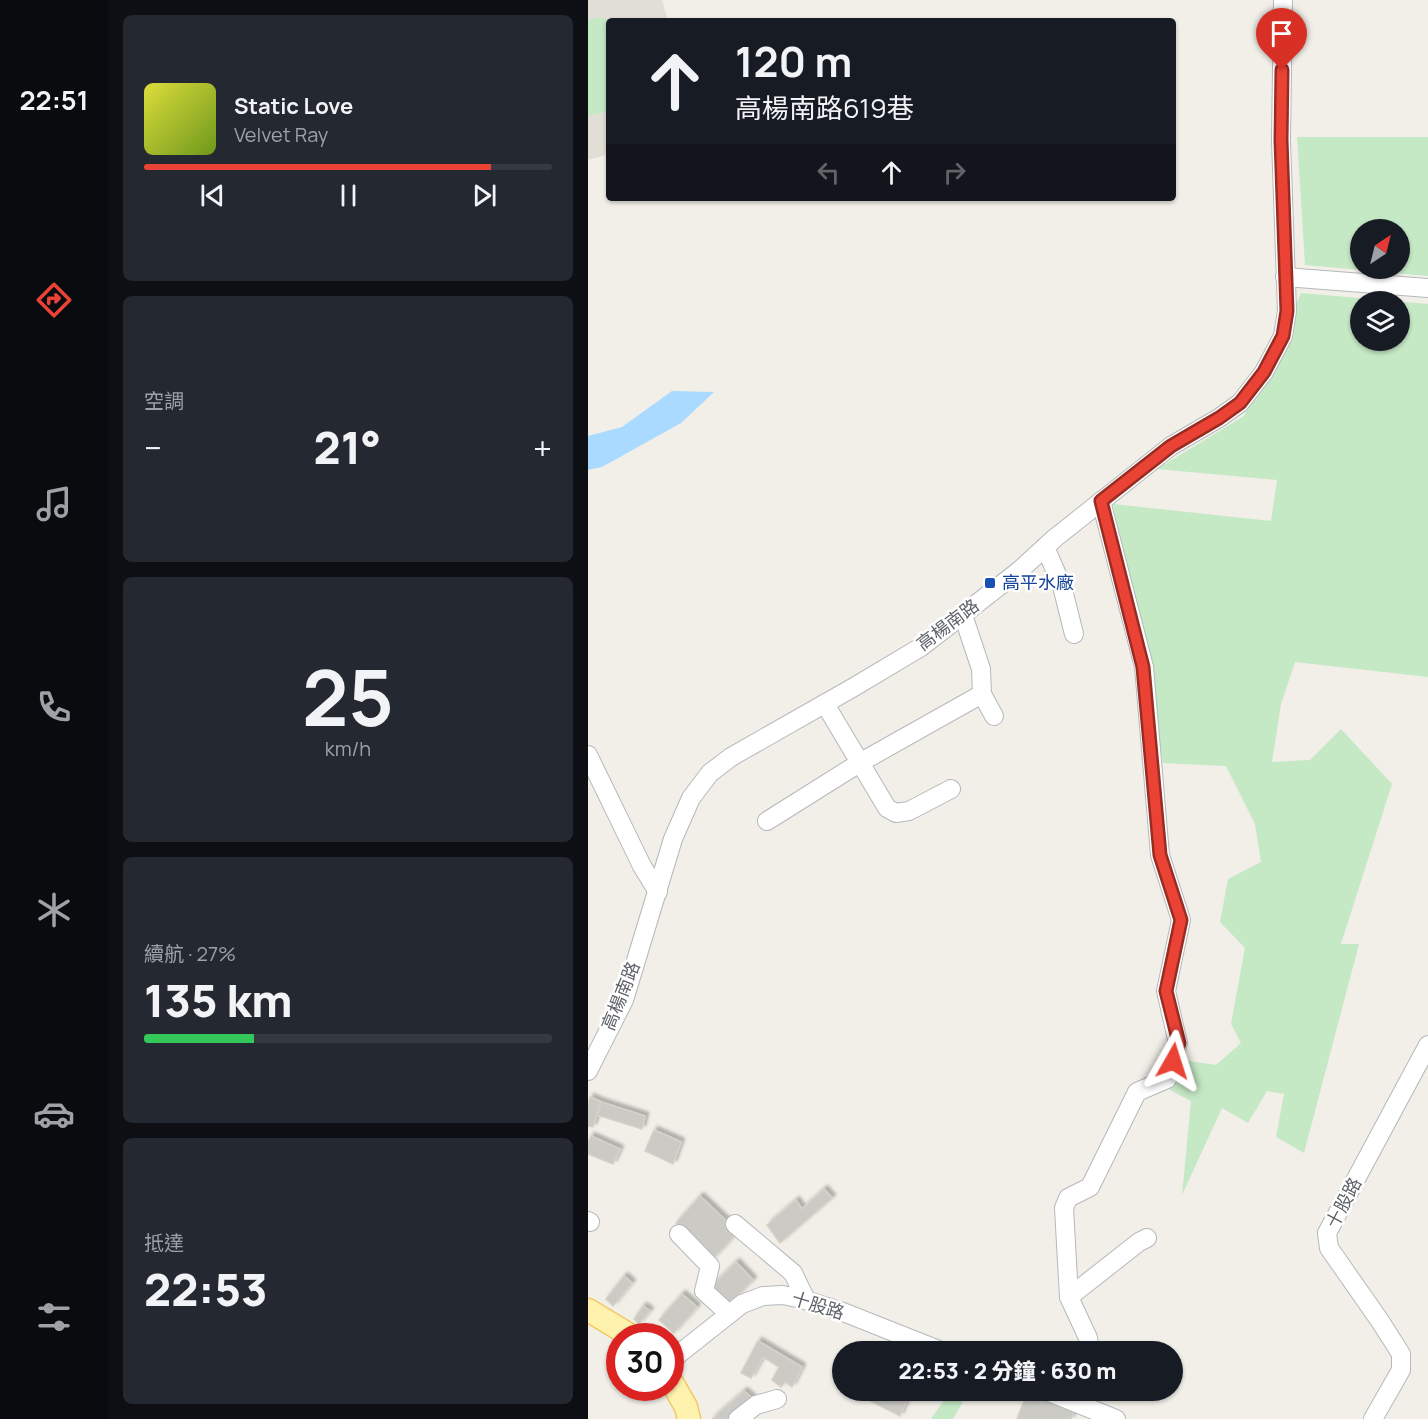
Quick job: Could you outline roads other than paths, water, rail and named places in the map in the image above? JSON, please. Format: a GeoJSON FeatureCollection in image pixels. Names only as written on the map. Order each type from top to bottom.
{"type":"FeatureCollection","features":[{"type":"Feature","properties":{"kind":"main road"},"geometry":{"type":"LineString","coordinates":[[588,1310],[610,1323]]}},
{"type":"Feature","properties":{"kind":"main road"},"geometry":{"type":"LineString","coordinates":[[588,1324],[606,1334]]}},
{"type":"Feature","properties":{"kind":"main road"},"geometry":{"type":"LineString","coordinates":[[666,1401],[674,1419]]}},
{"type":"Feature","properties":{"kind":"main road"},"geometry":{"type":"LineString","coordinates":[[683,1401],[689,1419]]}},
{"type":"Feature","properties":{"kind":"street","name":"高楊南路"},"geometry":{"type":"LineString","coordinates":[[588,1071],[624,1000],[673,839],[691,798],[710,773],[731,757],[921,647],[1020,570],[1101,501],[1171,446],[1240,403],[1264,372],[1283,336],[1287,311],[1281,140],[1283,0]]}},
{"type":"Feature","properties":{"kind":"street"},"geometry":{"type":"LineString","coordinates":[[1285,277],[1428,288]]}},
{"type":"Feature","properties":{"kind":"street"},"geometry":{"type":"LineString","coordinates":[[1088,1341],[1069,1297],[1064,1208],[1068,1198],[1090,1187],[1137,1092],[1167,1079],[1179,1043],[1166,991],[1181,920],[1160,855],[1143,667],[1101,501]]}},
{"type":"Feature","properties":{"kind":"street"},"geometry":{"type":"LineString","coordinates":[[1045,547],[1062,586],[1074,634]]}},
{"type":"Feature","properties":{"kind":"street"},"geometry":{"type":"LineString","coordinates":[[963,615],[981,669],[982,694],[994,716]]}},
{"type":"Feature","properties":{"kind":"street"},"geometry":{"type":"LineString","coordinates":[[767,821],[861,762],[982,694]]}},
{"type":"Feature","properties":{"kind":"street"},"geometry":{"type":"LineString","coordinates":[[825,704],[887,808],[896,813],[909,811],[951,789]]}},
{"type":"Feature","properties":{"kind":"street"},"geometry":{"type":"LineString","coordinates":[[588,755],[642,866],[658,892]]}},
{"type":"Feature","properties":{"kind":"street","name":"十股路"},"geometry":{"type":"LineString","coordinates":[[1372,1419],[1401,1370],[1401,1354],[1329,1248],[1327,1233],[1428,1045]]}},
{"type":"Feature","properties":{"kind":"street"},"geometry":{"type":"LineString","coordinates":[[735,1224],[794,1273],[806,1300]]}},
{"type":"Feature","properties":{"kind":"street"},"geometry":{"type":"LineString","coordinates":[[679,1234],[710,1266],[704,1291],[729,1314]]}},
{"type":"Feature","properties":{"kind":"street"},"geometry":{"type":"LineString","coordinates":[[1069,1297],[1147,1238]]}},
{"type":"Feature","properties":{"kind":"street","name":"十股路"},"geometry":{"type":"LineString","coordinates":[[684,1350],[742,1304],[763,1296],[783,1295],[843,1312],[916,1341]]}},
{"type":"Feature","properties":{"kind":"street"},"geometry":{"type":"LineString","coordinates":[[738,1419],[756,1404],[777,1399]]}},
{"type":"Feature","properties":{"kind":"street"},"geometry":{"type":"LineString","coordinates":[[1086,1401],[1116,1419]]}},
{"type":"Feature","properties":{"kind":"water"},"geometry":{"type":"Polygon","coordinates":[[[672,391],[714,392],[681,423],[602,467],[588,470],[588,436],[622,427],[672,391]]]}},
{"type":"Feature","properties":{"kind":"place","name":"高平水廠"},"geometry":{"type":"Point","coordinates":[990,583]}}]}
